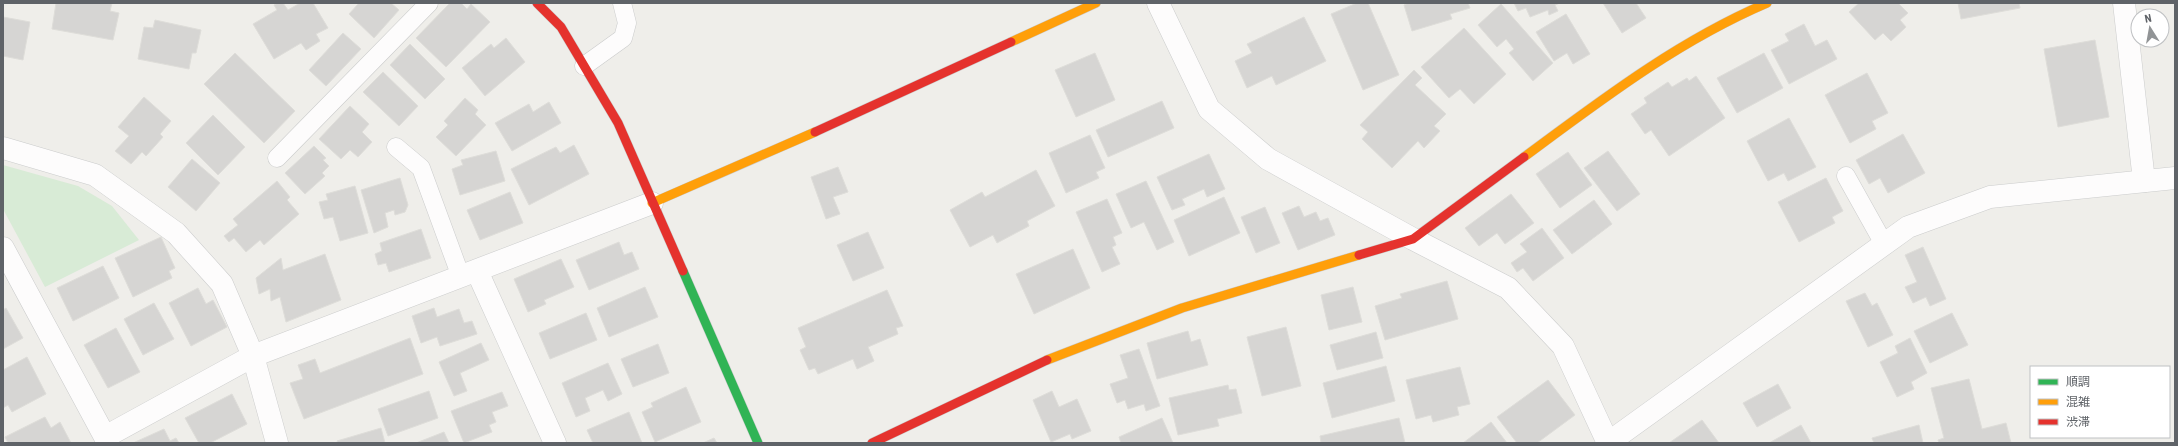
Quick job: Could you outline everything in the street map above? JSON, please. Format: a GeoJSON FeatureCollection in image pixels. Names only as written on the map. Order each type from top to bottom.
{"type":"FeatureCollection","features":[{"type":"Feature","properties":{"kind":"street"},"geometry":{"type":"LineString","coordinates":[[537,3],[561,27],[618,123],[758,443]]}},
{"type":"Feature","properties":{"kind":"street"},"geometry":{"type":"LineString","coordinates":[[3,248],[105,437],[253,356],[652,203],[896,96],[1096,3]]}},
{"type":"Feature","properties":{"kind":"street"},"geometry":{"type":"LineString","coordinates":[[1158,3],[1209,110],[1268,159],[1413,240],[1508,288],[1563,346],[1608,443],[1908,227],[1990,197],[2175,178]]}},
{"type":"Feature","properties":{"kind":"street"},"geometry":{"type":"LineString","coordinates":[[872,443],[1056,356],[1182,308],[1413,240],[1615,89],[1727,20],[1767,3]]}},
{"type":"Feature","properties":{"kind":"street"},"geometry":{"type":"LineString","coordinates":[[2124,3],[2144,181]]}},
{"type":"Feature","properties":{"kind":"street"},"geometry":{"type":"LineString","coordinates":[[3,148],[95,175],[176,233],[222,284],[253,356],[277,443]]}},
{"type":"Feature","properties":{"kind":"street"},"geometry":{"type":"LineString","coordinates":[[469,274],[555,443]]}},
{"type":"Feature","properties":{"kind":"lane"},"geometry":{"type":"LineString","coordinates":[[277,158],[429,3]]}},
{"type":"Feature","properties":{"kind":"lane"},"geometry":{"type":"LineString","coordinates":[[584,66],[623,38],[627,23],[622,3]]}},
{"type":"Feature","properties":{"kind":"lane"},"geometry":{"type":"LineString","coordinates":[[396,147],[421,168],[469,274]]}},
{"type":"Feature","properties":{"kind":"lane"},"geometry":{"type":"LineString","coordinates":[[1846,176],[1884,244]]}},
{"type":"Feature","properties":{"kind":"green space"},"geometry":{"type":"Polygon","coordinates":[[[3,165],[78,186],[112,206],[139,240],[45,287],[3,209],[3,165]]]}},
{"type":"Feature","properties":{"kind":"building"},"geometry":{"type":"Polygon","coordinates":[[[56,3],[112,3],[110,11],[119,13],[113,40],[52,29],[56,3]]]}},
{"type":"Feature","properties":{"kind":"building"},"geometry":{"type":"Polygon","coordinates":[[[277,3],[283,3],[288,10],[300,3],[313,3],[328,28],[316,34],[320,41],[306,50],[301,43],[274,59],[253,24],[277,10],[274,5],[277,3]]]}},
{"type":"Feature","properties":{"kind":"building"},"geometry":{"type":"Polygon","coordinates":[[[359,3],[391,3],[399,10],[374,38],[349,14],[359,3]]]}},
{"type":"Feature","properties":{"kind":"building"},"geometry":{"type":"Polygon","coordinates":[[[450,3],[461,3],[467,9],[471,4],[490,22],[446,67],[416,38],[450,3]]]}},
{"type":"Feature","properties":{"kind":"building"},"geometry":{"type":"Polygon","coordinates":[[[1357,3],[1368,3],[1399,75],[1363,90],[1331,14],[1357,3]]]}},
{"type":"Feature","properties":{"kind":"building"},"geometry":{"type":"Polygon","coordinates":[[[1408,3],[1468,3],[1470,8],[1450,14],[1452,19],[1412,31],[1404,5],[1408,3]]]}},
{"type":"Feature","properties":{"kind":"building"},"geometry":{"type":"Polygon","coordinates":[[[1514,3],[1560,3],[1555,5],[1558,11],[1549,15],[1548,10],[1530,17],[1526,8],[1518,11],[1514,3]]]}},
{"type":"Feature","properties":{"kind":"building"},"geometry":{"type":"Polygon","coordinates":[[[1603,3],[1636,3],[1646,18],[1622,33],[1603,3]]]}},
{"type":"Feature","properties":{"kind":"building"},"geometry":{"type":"Polygon","coordinates":[[[1859,3],[1898,3],[1908,13],[1900,20],[1906,27],[1891,41],[1883,33],[1875,40],[1849,12],[1859,3]]]}},
{"type":"Feature","properties":{"kind":"building"},"geometry":{"type":"Polygon","coordinates":[[[1958,3],[2019,3],[2020,8],[1961,19],[1958,3]]]}},
{"type":"Feature","properties":{"kind":"building"},"geometry":{"type":"Polygon","coordinates":[[[1501,4],[1553,63],[1533,81],[1509,53],[1514,49],[1506,39],[1497,47],[1478,25],[1501,4]]]}},
{"type":"Feature","properties":{"kind":"building"},"geometry":{"type":"Polygon","coordinates":[[[1566,14],[1590,54],[1573,64],[1567,53],[1554,61],[1536,32],[1566,14]]]}},
{"type":"Feature","properties":{"kind":"building"},"geometry":{"type":"Polygon","coordinates":[[[3,17],[30,22],[23,60],[3,56],[3,17]]]}},
{"type":"Feature","properties":{"kind":"building"},"geometry":{"type":"Polygon","coordinates":[[[1304,17],[1326,61],[1276,85],[1272,76],[1247,88],[1235,61],[1252,53],[1247,44],[1304,17]]]}},
{"type":"Feature","properties":{"kind":"building"},"geometry":{"type":"Polygon","coordinates":[[[155,20],[201,30],[196,53],[192,53],[189,69],[138,59],[144,27],[153,28],[155,20]]]}},
{"type":"Feature","properties":{"kind":"building"},"geometry":{"type":"Polygon","coordinates":[[[1804,24],[1815,46],[1827,40],[1837,59],[1789,84],[1771,50],[1789,41],[1785,34],[1804,24]]]}},
{"type":"Feature","properties":{"kind":"building"},"geometry":{"type":"Polygon","coordinates":[[[1464,28],[1506,74],[1474,104],[1460,89],[1449,98],[1421,67],[1464,28]]]}},
{"type":"Feature","properties":{"kind":"building"},"geometry":{"type":"Polygon","coordinates":[[[343,33],[361,49],[326,86],[309,70],[343,33]]]}},
{"type":"Feature","properties":{"kind":"building"},"geometry":{"type":"Polygon","coordinates":[[[506,38],[525,62],[485,96],[462,68],[491,44],[494,48],[506,38]]]}},
{"type":"Feature","properties":{"kind":"building"},"geometry":{"type":"Polygon","coordinates":[[[2095,40],[2109,117],[2058,127],[2044,49],[2095,40]]]}},
{"type":"Feature","properties":{"kind":"building"},"geometry":{"type":"Polygon","coordinates":[[[410,44],[445,79],[425,99],[390,65],[410,44]]]}},
{"type":"Feature","properties":{"kind":"building"},"geometry":{"type":"Polygon","coordinates":[[[235,53],[295,111],[264,143],[204,84],[235,53]]]}},
{"type":"Feature","properties":{"kind":"building"},"geometry":{"type":"Polygon","coordinates":[[[1095,53],[1115,100],[1076,117],[1055,70],[1095,53]]]}},
{"type":"Feature","properties":{"kind":"building"},"geometry":{"type":"Polygon","coordinates":[[[1764,53],[1783,88],[1737,113],[1717,78],[1764,53]]]}},
{"type":"Feature","properties":{"kind":"building"},"geometry":{"type":"Polygon","coordinates":[[[1414,70],[1422,78],[1415,85],[1446,114],[1434,126],[1440,131],[1424,148],[1418,141],[1392,168],[1362,139],[1368,132],[1360,125],[1414,70]]]}},
{"type":"Feature","properties":{"kind":"building"},"geometry":{"type":"Polygon","coordinates":[[[383,72],[418,106],[399,126],[363,92],[383,72]]]}},
{"type":"Feature","properties":{"kind":"building"},"geometry":{"type":"Polygon","coordinates":[[[1867,73],[1888,113],[1872,121],[1876,129],[1850,143],[1825,95],[1867,73]]]}},
{"type":"Feature","properties":{"kind":"building"},"geometry":{"type":"Polygon","coordinates":[[[1696,76],[1725,118],[1669,156],[1651,130],[1645,134],[1631,114],[1647,103],[1644,98],[1668,82],[1672,87],[1687,78],[1689,81],[1696,76]]]}},
{"type":"Feature","properties":{"kind":"building"},"geometry":{"type":"Polygon","coordinates":[[[144,97],[171,121],[160,134],[163,137],[146,156],[142,152],[131,164],[115,151],[129,136],[118,127],[144,97]]]}},
{"type":"Feature","properties":{"kind":"building"},"geometry":{"type":"Polygon","coordinates":[[[465,98],[478,110],[475,114],[486,125],[456,156],[436,137],[448,125],[444,121],[465,98]]]}},
{"type":"Feature","properties":{"kind":"building"},"geometry":{"type":"Polygon","coordinates":[[[1162,101],[1174,128],[1108,157],[1096,130],[1162,101]]]}},
{"type":"Feature","properties":{"kind":"building"},"geometry":{"type":"Polygon","coordinates":[[[549,102],[561,123],[512,151],[495,123],[529,104],[533,112],[549,102]]]}},
{"type":"Feature","properties":{"kind":"building"},"geometry":{"type":"Polygon","coordinates":[[[350,106],[369,124],[362,132],[372,142],[358,157],[350,150],[341,159],[319,139],[350,106]]]}},
{"type":"Feature","properties":{"kind":"building"},"geometry":{"type":"Polygon","coordinates":[[[213,115],[245,147],[218,175],[186,143],[213,115]]]}},
{"type":"Feature","properties":{"kind":"building"},"geometry":{"type":"Polygon","coordinates":[[[1789,118],[1816,167],[1788,181],[1784,173],[1768,181],[1747,141],[1789,118]]]}},
{"type":"Feature","properties":{"kind":"building"},"geometry":{"type":"Polygon","coordinates":[[[1903,134],[1925,173],[1888,193],[1880,178],[1869,184],[1856,160],[1903,134]]]}},
{"type":"Feature","properties":{"kind":"building"},"geometry":{"type":"Polygon","coordinates":[[[1090,135],[1105,168],[1096,172],[1099,178],[1066,193],[1049,153],[1090,135]]]}},
{"type":"Feature","properties":{"kind":"building"},"geometry":{"type":"Polygon","coordinates":[[[574,145],[589,174],[529,205],[511,169],[556,147],[560,153],[574,145]]]}},
{"type":"Feature","properties":{"kind":"building"},"geometry":{"type":"Polygon","coordinates":[[[314,146],[326,158],[323,160],[329,166],[322,173],[325,176],[305,194],[285,173],[314,146]]]}},
{"type":"Feature","properties":{"kind":"building"},"geometry":{"type":"Polygon","coordinates":[[[496,151],[505,181],[460,195],[452,169],[463,165],[461,160],[496,151]]]}},
{"type":"Feature","properties":{"kind":"building"},"geometry":{"type":"Polygon","coordinates":[[[1608,151],[1640,194],[1617,211],[1584,168],[1608,151]]]}},
{"type":"Feature","properties":{"kind":"building"},"geometry":{"type":"Polygon","coordinates":[[[1568,152],[1592,185],[1560,208],[1536,174],[1568,152]]]}},
{"type":"Feature","properties":{"kind":"building"},"geometry":{"type":"Polygon","coordinates":[[[1209,154],[1225,189],[1207,197],[1204,189],[1182,199],[1185,205],[1172,210],[1157,177],[1209,154]]]}},
{"type":"Feature","properties":{"kind":"building"},"geometry":{"type":"Polygon","coordinates":[[[192,159],[220,183],[196,211],[168,187],[192,159]]]}},
{"type":"Feature","properties":{"kind":"building"},"geometry":{"type":"Polygon","coordinates":[[[838,167],[848,192],[833,197],[840,214],[826,219],[811,177],[838,167]]]}},
{"type":"Feature","properties":{"kind":"building"},"geometry":{"type":"Polygon","coordinates":[[[1036,170],[1055,206],[1027,221],[1029,226],[997,243],[993,235],[970,247],[950,210],[982,192],[985,197],[1036,170]]]}},
{"type":"Feature","properties":{"kind":"building"},"geometry":{"type":"Polygon","coordinates":[[[400,178],[408,205],[405,212],[395,215],[394,210],[385,213],[388,227],[374,233],[361,190],[400,178]]]}},
{"type":"Feature","properties":{"kind":"building"},"geometry":{"type":"Polygon","coordinates":[[[1826,178],[1843,211],[1832,217],[1835,223],[1799,242],[1778,202],[1826,178]]]}},
{"type":"Feature","properties":{"kind":"building"},"geometry":{"type":"Polygon","coordinates":[[[277,181],[290,197],[287,200],[299,214],[264,245],[260,240],[246,252],[234,238],[229,242],[224,236],[238,225],[233,219],[277,181]]]}},
{"type":"Feature","properties":{"kind":"building"},"geometry":{"type":"Polygon","coordinates":[[[1146,181],[1174,242],[1157,250],[1144,222],[1131,228],[1116,194],[1146,181]]]}},
{"type":"Feature","properties":{"kind":"building"},"geometry":{"type":"Polygon","coordinates":[[[355,186],[368,233],[340,241],[333,217],[324,219],[319,202],[328,200],[326,194],[355,186]]]}},
{"type":"Feature","properties":{"kind":"building"},"geometry":{"type":"Polygon","coordinates":[[[510,192],[523,223],[480,240],[467,210],[510,192]]]}},
{"type":"Feature","properties":{"kind":"building"},"geometry":{"type":"Polygon","coordinates":[[[1511,194],[1534,223],[1505,244],[1497,233],[1479,246],[1465,228],[1511,194]]]}},
{"type":"Feature","properties":{"kind":"building"},"geometry":{"type":"Polygon","coordinates":[[[1224,197],[1240,233],[1189,256],[1174,220],[1224,197]]]}},
{"type":"Feature","properties":{"kind":"building"},"geometry":{"type":"Polygon","coordinates":[[[1107,199],[1122,233],[1113,237],[1116,245],[1112,247],[1120,264],[1102,272],[1076,212],[1107,199]]]}},
{"type":"Feature","properties":{"kind":"building"},"geometry":{"type":"Polygon","coordinates":[[[1594,200],[1612,224],[1572,254],[1553,230],[1594,200]]]}},
{"type":"Feature","properties":{"kind":"building"},"geometry":{"type":"Polygon","coordinates":[[[1299,206],[1304,217],[1316,212],[1320,221],[1328,218],[1335,235],[1298,250],[1282,213],[1299,206]]]}},
{"type":"Feature","properties":{"kind":"building"},"geometry":{"type":"Polygon","coordinates":[[[1265,207],[1280,243],[1256,253],[1241,217],[1265,207]]]}},
{"type":"Feature","properties":{"kind":"building"},"geometry":{"type":"Polygon","coordinates":[[[1542,228],[1564,258],[1533,281],[1523,268],[1517,272],[1511,263],[1527,252],[1520,244],[1542,228]]]}},
{"type":"Feature","properties":{"kind":"building"},"geometry":{"type":"Polygon","coordinates":[[[421,229],[431,258],[389,272],[386,263],[378,265],[375,254],[382,251],[380,243],[421,229]]]}},
{"type":"Feature","properties":{"kind":"building"},"geometry":{"type":"Polygon","coordinates":[[[868,232],[884,268],[853,281],[837,245],[868,232]]]}},
{"type":"Feature","properties":{"kind":"building"},"geometry":{"type":"Polygon","coordinates":[[[161,237],[175,268],[169,271],[172,278],[133,297],[115,258],[161,237]]]}},
{"type":"Feature","properties":{"kind":"building"},"geometry":{"type":"Polygon","coordinates":[[[619,242],[624,255],[632,252],[639,269],[589,290],[576,260],[619,242]]]}},
{"type":"Feature","properties":{"kind":"building"},"geometry":{"type":"Polygon","coordinates":[[[1923,247],[1946,299],[1930,306],[1926,297],[1913,303],[1905,287],[1917,282],[1905,255],[1923,247]]]}},
{"type":"Feature","properties":{"kind":"building"},"geometry":{"type":"Polygon","coordinates":[[[1073,249],[1090,288],[1034,314],[1016,274],[1073,249]]]}},
{"type":"Feature","properties":{"kind":"building"},"geometry":{"type":"Polygon","coordinates":[[[325,254],[341,300],[286,322],[280,297],[271,301],[270,289],[259,294],[256,278],[281,258],[283,270],[325,254]]]}},
{"type":"Feature","properties":{"kind":"building"},"geometry":{"type":"Polygon","coordinates":[[[561,259],[574,287],[544,300],[546,304],[528,312],[514,279],[561,259]]]}},
{"type":"Feature","properties":{"kind":"building"},"geometry":{"type":"Polygon","coordinates":[[[103,266],[119,298],[73,321],[57,288],[103,266]]]}},
{"type":"Feature","properties":{"kind":"building"},"geometry":{"type":"Polygon","coordinates":[[[1447,281],[1458,319],[1385,340],[1375,306],[1402,298],[1400,294],[1447,281]]]}},
{"type":"Feature","properties":{"kind":"building"},"geometry":{"type":"Polygon","coordinates":[[[645,287],[658,317],[609,337],[597,308],[645,287]]]}},
{"type":"Feature","properties":{"kind":"building"},"geometry":{"type":"Polygon","coordinates":[[[1353,287],[1362,322],[1329,330],[1321,295],[1353,287]]]}},
{"type":"Feature","properties":{"kind":"building"},"geometry":{"type":"Polygon","coordinates":[[[198,288],[206,304],[213,300],[227,327],[191,346],[169,303],[198,288]]]}},
{"type":"Feature","properties":{"kind":"building"},"geometry":{"type":"Polygon","coordinates":[[[887,290],[903,326],[896,328],[898,334],[868,347],[874,361],[857,369],[853,359],[818,374],[815,368],[809,370],[800,350],[806,347],[798,328],[887,290]]]}},
{"type":"Feature","properties":{"kind":"building"},"geometry":{"type":"Polygon","coordinates":[[[1865,293],[1872,306],[1877,303],[1893,335],[1868,347],[1846,301],[1865,293]]]}},
{"type":"Feature","properties":{"kind":"building"},"geometry":{"type":"Polygon","coordinates":[[[154,303],[174,339],[143,355],[124,319],[154,303]]]}},
{"type":"Feature","properties":{"kind":"building"},"geometry":{"type":"Polygon","coordinates":[[[6,308],[23,338],[3,349],[3,310],[6,308]]]}},
{"type":"Feature","properties":{"kind":"building"},"geometry":{"type":"Polygon","coordinates":[[[434,308],[437,317],[459,309],[464,323],[472,321],[477,334],[440,346],[437,337],[421,343],[412,316],[434,308]]]}},
{"type":"Feature","properties":{"kind":"building"},"geometry":{"type":"Polygon","coordinates":[[[586,313],[597,340],[550,359],[539,333],[586,313]]]}},
{"type":"Feature","properties":{"kind":"building"},"geometry":{"type":"Polygon","coordinates":[[[1952,313],[1968,345],[1930,363],[1914,331],[1952,313]]]}},
{"type":"Feature","properties":{"kind":"building"},"geometry":{"type":"Polygon","coordinates":[[[1286,327],[1301,386],[1262,396],[1247,337],[1286,327]]]}},
{"type":"Feature","properties":{"kind":"building"},"geometry":{"type":"Polygon","coordinates":[[[116,328],[140,372],[108,388],[84,345],[116,328]]]}},
{"type":"Feature","properties":{"kind":"building"},"geometry":{"type":"Polygon","coordinates":[[[1188,331],[1191,342],[1200,339],[1208,365],[1157,379],[1147,343],[1188,331]]]}},
{"type":"Feature","properties":{"kind":"building"},"geometry":{"type":"Polygon","coordinates":[[[1376,332],[1383,358],[1337,370],[1330,345],[1376,332]]]}},
{"type":"Feature","properties":{"kind":"building"},"geometry":{"type":"Polygon","coordinates":[[[410,338],[423,374],[304,419],[290,383],[303,379],[298,365],[315,359],[320,373],[410,338]]]}},
{"type":"Feature","properties":{"kind":"building"},"geometry":{"type":"Polygon","coordinates":[[[1910,338],[1927,373],[1911,382],[1914,389],[1897,397],[1880,362],[1898,353],[1895,346],[1910,338]]]}},
{"type":"Feature","properties":{"kind":"building"},"geometry":{"type":"Polygon","coordinates":[[[481,343],[489,360],[460,373],[467,391],[454,396],[439,362],[481,343]]]}},
{"type":"Feature","properties":{"kind":"building"},"geometry":{"type":"Polygon","coordinates":[[[658,344],[669,373],[633,387],[621,359],[658,344]]]}},
{"type":"Feature","properties":{"kind":"building"},"geometry":{"type":"Polygon","coordinates":[[[1139,349],[1160,406],[1146,411],[1144,404],[1128,409],[1125,400],[1117,403],[1110,384],[1128,378],[1120,355],[1139,349]]]}},
{"type":"Feature","properties":{"kind":"building"},"geometry":{"type":"Polygon","coordinates":[[[27,357],[46,394],[12,412],[8,405],[3,408],[3,370],[27,357]]]}},
{"type":"Feature","properties":{"kind":"building"},"geometry":{"type":"Polygon","coordinates":[[[608,363],[622,394],[608,401],[603,390],[585,398],[590,411],[576,417],[562,383],[608,363]]]}},
{"type":"Feature","properties":{"kind":"building"},"geometry":{"type":"Polygon","coordinates":[[[1386,366],[1395,401],[1332,418],[1323,383],[1386,366]]]}},
{"type":"Feature","properties":{"kind":"building"},"geometry":{"type":"Polygon","coordinates":[[[1460,367],[1470,404],[1457,407],[1459,415],[1433,422],[1431,415],[1416,419],[1406,380],[1460,367]]]}},
{"type":"Feature","properties":{"kind":"building"},"geometry":{"type":"Polygon","coordinates":[[[1969,379],[1982,429],[2006,423],[2011,443],[1939,443],[1938,440],[1944,438],[1931,388],[1969,379]]]}},
{"type":"Feature","properties":{"kind":"building"},"geometry":{"type":"Polygon","coordinates":[[[1548,380],[1575,415],[1537,443],[1517,443],[1497,417],[1548,380]]]}},
{"type":"Feature","properties":{"kind":"building"},"geometry":{"type":"Polygon","coordinates":[[[1778,384],[1791,408],[1757,427],[1743,403],[1778,384]]]}},
{"type":"Feature","properties":{"kind":"building"},"geometry":{"type":"Polygon","coordinates":[[[1228,385],[1229,390],[1236,389],[1242,413],[1217,419],[1219,426],[1178,435],[1169,398],[1228,385]]]}},
{"type":"Feature","properties":{"kind":"building"},"geometry":{"type":"Polygon","coordinates":[[[686,387],[701,422],[655,442],[642,412],[653,407],[651,403],[686,387]]]}},
{"type":"Feature","properties":{"kind":"building"},"geometry":{"type":"Polygon","coordinates":[[[429,391],[438,418],[388,436],[378,409],[429,391]]]}},
{"type":"Feature","properties":{"kind":"building"},"geometry":{"type":"Polygon","coordinates":[[[1052,391],[1059,407],[1077,399],[1091,431],[1072,439],[1070,434],[1051,442],[1033,400],[1052,391]]]}},
{"type":"Feature","properties":{"kind":"building"},"geometry":{"type":"Polygon","coordinates":[[[502,392],[508,406],[492,412],[496,422],[489,425],[492,432],[464,443],[451,411],[502,392]]]}},
{"type":"Feature","properties":{"kind":"building"},"geometry":{"type":"Polygon","coordinates":[[[232,394],[247,424],[210,443],[199,443],[185,418],[232,394]]]}},
{"type":"Feature","properties":{"kind":"building"},"geometry":{"type":"Polygon","coordinates":[[[629,412],[642,443],[593,443],[587,430],[629,412]]]}},
{"type":"Feature","properties":{"kind":"building"},"geometry":{"type":"Polygon","coordinates":[[[45,417],[51,428],[60,422],[71,443],[8,443],[5,437],[45,417]]]}},
{"type":"Feature","properties":{"kind":"building"},"geometry":{"type":"Polygon","coordinates":[[[1162,418],[1173,443],[1121,443],[1119,437],[1162,418]]]}},
{"type":"Feature","properties":{"kind":"building"},"geometry":{"type":"Polygon","coordinates":[[[1399,418],[1405,443],[1321,443],[1320,436],[1399,418]]]}},
{"type":"Feature","properties":{"kind":"building"},"geometry":{"type":"Polygon","coordinates":[[[1702,420],[1719,443],[1669,443],[1702,420]]]}},
{"type":"Feature","properties":{"kind":"building"},"geometry":{"type":"Polygon","coordinates":[[[1491,422],[1507,443],[1463,443],[1491,422]]]}},
{"type":"Feature","properties":{"kind":"building"},"geometry":{"type":"Polygon","coordinates":[[[1801,425],[1811,443],[1769,443],[1801,425]]]}},
{"type":"Feature","properties":{"kind":"building"},"geometry":{"type":"Polygon","coordinates":[[[1919,425],[1923,443],[1874,443],[1872,438],[1919,425]]]}},
{"type":"Feature","properties":{"kind":"building"},"geometry":{"type":"Polygon","coordinates":[[[381,428],[385,443],[338,443],[337,441],[381,428]]]}},
{"type":"Feature","properties":{"kind":"building"},"geometry":{"type":"Polygon","coordinates":[[[164,429],[170,441],[176,438],[179,443],[133,443],[164,429]]]}},
{"type":"Feature","properties":{"kind":"building"},"geometry":{"type":"Polygon","coordinates":[[[444,432],[449,443],[416,443],[444,432]]]}},
{"type":"Feature","properties":{"kind":"building"},"geometry":{"type":"Polygon","coordinates":[[[714,438],[717,443],[703,443],[714,438]]]}},
{"type":"Feature","properties":{"kind":"traffic: fast"},"geometry":{"type":"LineString","coordinates":[[683,271],[758,443]]}},
{"type":"Feature","properties":{"kind":"traffic: slow"},"geometry":{"type":"LineString","coordinates":[[1011,42],[1096,3]]}},
{"type":"Feature","properties":{"kind":"traffic: slow"},"geometry":{"type":"LineString","coordinates":[[1524,157],[1611,93],[1671,53],[1734,18],[1767,3]]}},
{"type":"Feature","properties":{"kind":"traffic: slow"},"geometry":{"type":"LineString","coordinates":[[652,203],[815,132]]}},
{"type":"Feature","properties":{"kind":"traffic: slow"},"geometry":{"type":"LineString","coordinates":[[1047,360],[1182,308],[1359,255]]}},
{"type":"Feature","properties":{"kind":"traffic: jam"},"geometry":{"type":"LineString","coordinates":[[537,3],[561,27],[618,123],[683,271]]}},
{"type":"Feature","properties":{"kind":"traffic: jam"},"geometry":{"type":"LineString","coordinates":[[815,132],[1011,42]]}},
{"type":"Feature","properties":{"kind":"traffic: jam"},"geometry":{"type":"LineString","coordinates":[[1359,255],[1413,239],[1524,157]]}},
{"type":"Feature","properties":{"kind":"traffic: jam"},"geometry":{"type":"LineString","coordinates":[[872,443],[1047,360]]}}]}
